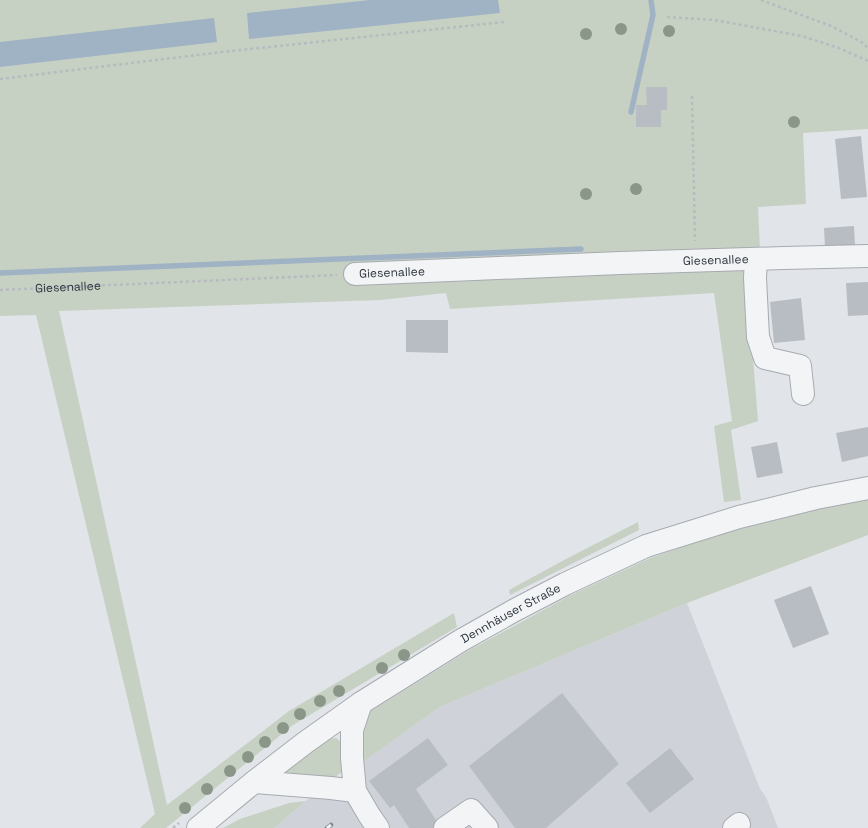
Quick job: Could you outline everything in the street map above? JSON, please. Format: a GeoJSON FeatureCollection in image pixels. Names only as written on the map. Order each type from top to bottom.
{"type":"FeatureCollection","features":[{"type":"Feature","properties":{"kind":"street","name":"Giesenallee"},"geometry":{"type":"LineString","coordinates":[[355,274],[693,260],[868,256]]}},
{"type":"Feature","properties":{"kind":"street"},"geometry":{"type":"LineString","coordinates":[[756,259],[755,278],[758,337],[765,358],[800,366],[803,394]]}},
{"type":"Feature","properties":{"kind":"street","name":"Dennhäuser Straße"},"geometry":{"type":"LineString","coordinates":[[198,828],[306,742],[361,703],[460,641],[564,584],[646,546],[739,517],[816,498],[868,488]]}},
{"type":"Feature","properties":{"kind":"street"},"geometry":{"type":"LineString","coordinates":[[361,703],[352,730],[352,758],[355,791],[368,815],[378,828]]}},
{"type":"Feature","properties":{"kind":"street"},"geometry":{"type":"LineString","coordinates":[[254,782],[355,791]]}},
{"type":"Feature","properties":{"kind":"street"},"geometry":{"type":"LineString","coordinates":[[445,828],[471,810],[487,828]]}},
{"type":"Feature","properties":{"kind":"path"},"geometry":{"type":"LineString","coordinates":[[761,0],[831,26],[865,44],[868,50]]}},
{"type":"Feature","properties":{"kind":"path"},"geometry":{"type":"LineString","coordinates":[[667,17],[714,20],[802,36],[839,48],[868,61]]}},
{"type":"Feature","properties":{"kind":"path"},"geometry":{"type":"LineString","coordinates":[[0,79],[222,52],[504,22]]}},
{"type":"Feature","properties":{"kind":"path"},"geometry":{"type":"LineString","coordinates":[[692,96],[695,242],[693,260]]}},
{"type":"Feature","properties":{"kind":"path","name":"Giesenallee"},"geometry":{"type":"LineString","coordinates":[[0,290],[355,274]]}},
{"type":"Feature","properties":{"kind":"shaded area"},"geometry":{"type":"Polygon","coordinates":[[[687,603],[760,789],[766,797],[778,828],[274,828],[306,801],[440,707],[687,603]]]}},
{"type":"Feature","properties":{"kind":"green space"},"geometry":{"type":"Polygon","coordinates":[[[0,0],[868,0],[868,129],[803,133],[806,204],[758,207],[760,250],[746,270],[758,421],[731,430],[741,500],[724,502],[714,426],[732,421],[714,293],[450,309],[446,293],[380,300],[59,311],[167,805],[289,711],[454,613],[457,627],[293,725],[166,828],[140,828],[155,814],[36,315],[0,316],[0,0]]]}},
{"type":"Feature","properties":{"kind":"green space"},"geometry":{"type":"Polygon","coordinates":[[[868,497],[868,535],[687,603],[440,707],[361,763],[360,730],[368,713],[466,652],[571,595],[650,558],[742,527],[820,506],[868,497]]]}},
{"type":"Feature","properties":{"kind":"green space"},"geometry":{"type":"Polygon","coordinates":[[[638,522],[639,530],[510,595],[509,590],[638,522]]]}},
{"type":"Feature","properties":{"kind":"green space"},"geometry":{"type":"Polygon","coordinates":[[[336,738],[346,746],[344,770],[330,781],[286,775],[286,769],[327,739],[336,738]]]}},
{"type":"Feature","properties":{"kind":"green space"},"geometry":{"type":"Polygon","coordinates":[[[306,801],[274,828],[223,828],[240,819],[289,803],[306,801]]]}},
{"type":"Feature","properties":{"kind":"water"},"geometry":{"type":"Polygon","coordinates":[[[370,0],[498,0],[500,13],[249,39],[247,13],[370,0]]]}},
{"type":"Feature","properties":{"kind":"water"},"geometry":{"type":"Polygon","coordinates":[[[214,18],[217,42],[0,67],[0,42],[214,18]]]}},
{"type":"Feature","properties":{"kind":"building"},"geometry":{"type":"Polygon","coordinates":[[[646,87],[667,87],[667,110],[661,110],[661,127],[636,127],[636,105],[647,105],[646,87]]]}},
{"type":"Feature","properties":{"kind":"building"},"geometry":{"type":"Polygon","coordinates":[[[861,136],[867,197],[841,199],[835,139],[861,136]]]}},
{"type":"Feature","properties":{"kind":"building"},"geometry":{"type":"Polygon","coordinates":[[[854,226],[855,246],[825,247],[824,228],[854,226]]]}},
{"type":"Feature","properties":{"kind":"building"},"geometry":{"type":"Polygon","coordinates":[[[868,282],[868,315],[848,316],[846,283],[868,282]]]}},
{"type":"Feature","properties":{"kind":"building"},"geometry":{"type":"Polygon","coordinates":[[[801,298],[805,340],[774,343],[770,302],[801,298]]]}},
{"type":"Feature","properties":{"kind":"building"},"geometry":{"type":"Polygon","coordinates":[[[406,320],[448,320],[448,353],[406,352],[406,320]]]}},
{"type":"Feature","properties":{"kind":"building"},"geometry":{"type":"Polygon","coordinates":[[[868,427],[868,456],[842,462],[836,433],[868,427]]]}},
{"type":"Feature","properties":{"kind":"building"},"geometry":{"type":"Polygon","coordinates":[[[777,442],[783,473],[757,478],[751,447],[777,442]]]}},
{"type":"Feature","properties":{"kind":"building"},"geometry":{"type":"Polygon","coordinates":[[[811,586],[829,634],[793,648],[774,600],[811,586]]]}},
{"type":"Feature","properties":{"kind":"building"},"geometry":{"type":"Polygon","coordinates":[[[562,693],[619,764],[546,828],[515,828],[469,766],[562,693]]]}},
{"type":"Feature","properties":{"kind":"building"},"geometry":{"type":"Polygon","coordinates":[[[428,738],[448,765],[416,789],[441,828],[409,828],[394,805],[390,808],[369,781],[428,738]]]}},
{"type":"Feature","properties":{"kind":"building"},"geometry":{"type":"Polygon","coordinates":[[[670,748],[694,779],[650,813],[626,783],[670,748]]]}},
{"type":"Feature","properties":{"kind":"waterway"},"geometry":{"type":"LineString","coordinates":[[631,112],[653,15],[651,0]]}},
{"type":"Feature","properties":{"kind":"waterway"},"geometry":{"type":"LineString","coordinates":[[0,273],[581,249]]}},
{"type":"Feature","properties":{"kind":"railway"},"geometry":{"type":"LineString","coordinates":[[327,828],[331,825]]}}]}
